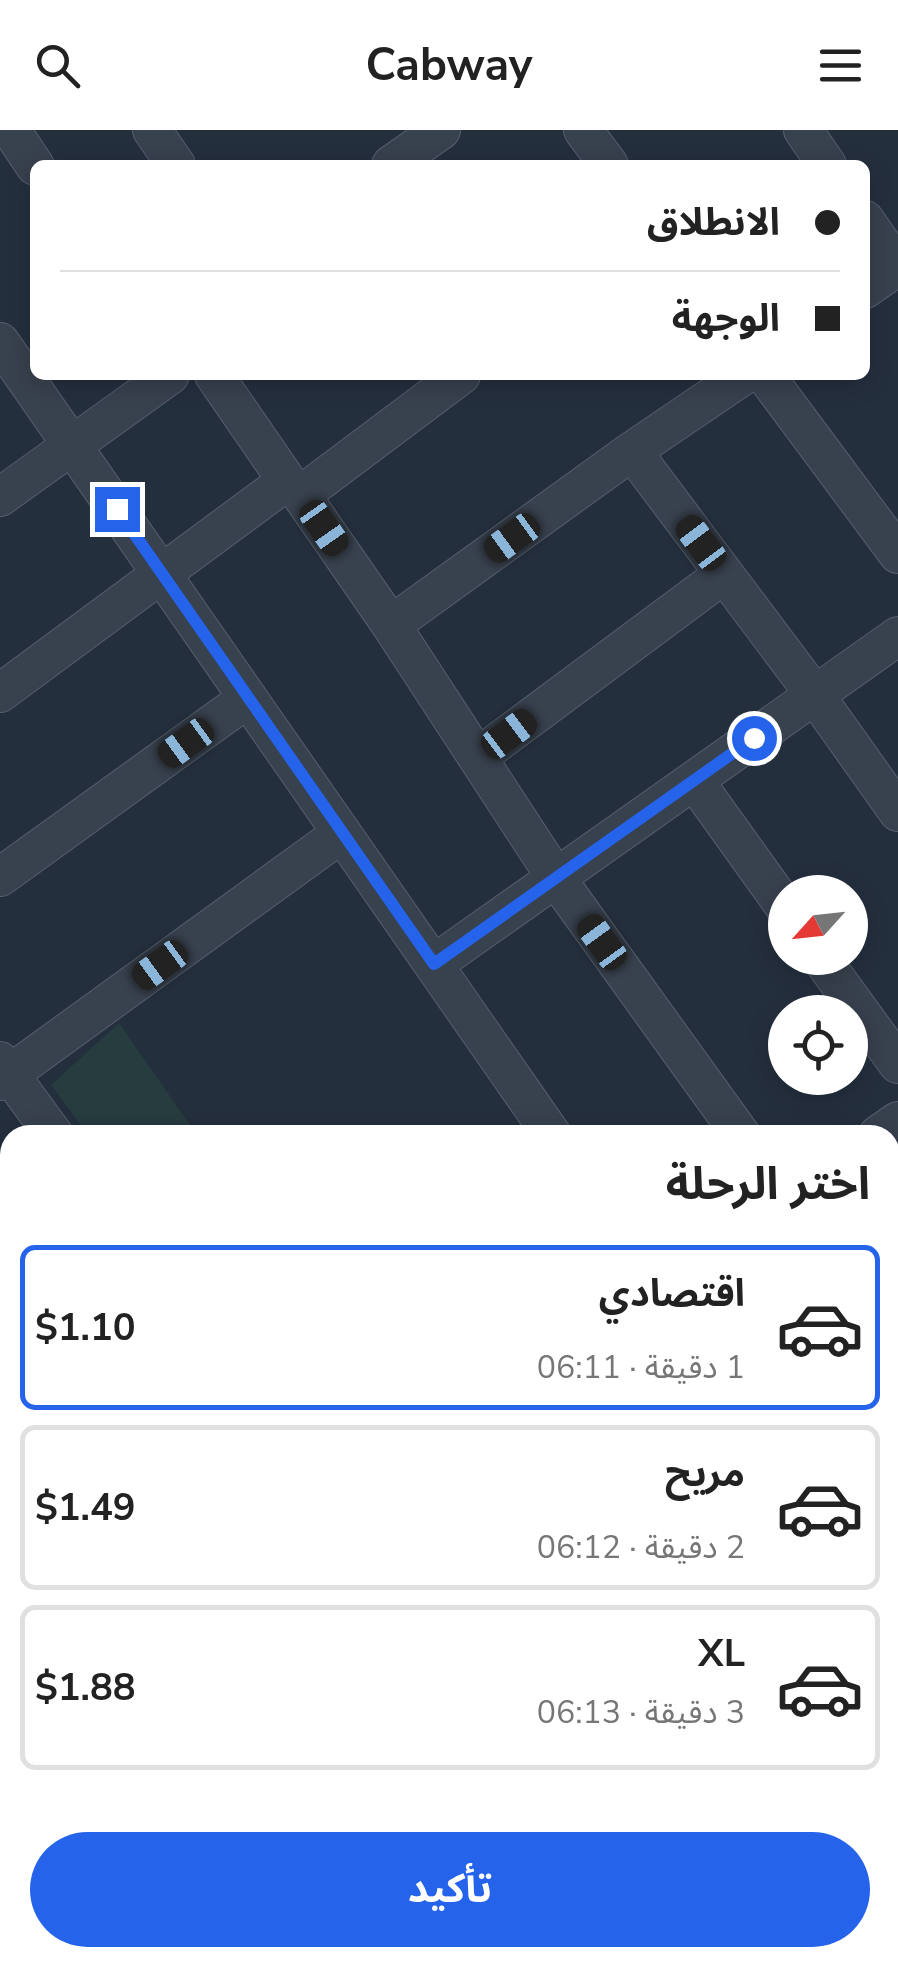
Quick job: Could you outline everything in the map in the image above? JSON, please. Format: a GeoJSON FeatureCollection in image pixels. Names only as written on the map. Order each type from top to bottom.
{"type":"FeatureCollection","features":[{"type":"Feature","properties":{"kind":"street"},"geometry":{"type":"LineString","coordinates":[[10,130],[31,160]]}},
{"type":"Feature","properties":{"kind":"street"},"geometry":{"type":"LineString","coordinates":[[152,130],[173,160]]}},
{"type":"Feature","properties":{"kind":"street"},"geometry":{"type":"LineString","coordinates":[[398,160],[442,130]]}},
{"type":"Feature","properties":{"kind":"street"},"geometry":{"type":"LineString","coordinates":[[584,130],[606,160]]}},
{"type":"Feature","properties":{"kind":"street"},"geometry":{"type":"LineString","coordinates":[[803,130],[824,160]]}},
{"type":"Feature","properties":{"kind":"street"},"geometry":{"type":"LineString","coordinates":[[870,227],[898,267],[870,286]]}},
{"type":"Feature","properties":{"kind":"street"},"geometry":{"type":"LineString","coordinates":[[0,342],[545,1125]]}},
{"type":"Feature","properties":{"kind":"street"},"geometry":{"type":"LineString","coordinates":[[0,497],[163,380]]}},
{"type":"Feature","properties":{"kind":"street"},"geometry":{"type":"LineString","coordinates":[[218,380],[392,625],[556,878],[734,1125]]}},
{"type":"Feature","properties":{"kind":"street"},"geometry":{"type":"LineString","coordinates":[[0,693],[162,574],[454,380]]}},
{"type":"Feature","properties":{"kind":"street"},"geometry":{"type":"LineString","coordinates":[[392,625],[737,380]]}},
{"type":"Feature","properties":{"kind":"street"},"geometry":{"type":"LineString","coordinates":[[770,380],[898,554]]}},
{"type":"Feature","properties":{"kind":"street"},"geometry":{"type":"LineString","coordinates":[[632,451],[898,812]]}},
{"type":"Feature","properties":{"kind":"street"},"geometry":{"type":"LineString","coordinates":[[478,757],[724,574]]}},
{"type":"Feature","properties":{"kind":"street"},"geometry":{"type":"LineString","coordinates":[[434,964],[898,636]]}},
{"type":"Feature","properties":{"kind":"street"},"geometry":{"type":"LineString","coordinates":[[0,876],[248,698]]}},
{"type":"Feature","properties":{"kind":"street"},"geometry":{"type":"LineString","coordinates":[[694,780],[768,883]]}},
{"type":"Feature","properties":{"kind":"street"},"geometry":{"type":"LineString","coordinates":[[46,1125],[3,1072],[342,834]]}},
{"type":"Feature","properties":{"kind":"street"},"geometry":{"type":"LineString","coordinates":[[833,975],[898,1064]]}},
{"type":"Feature","properties":{"kind":"green space"},"geometry":{"type":"Polygon","coordinates":[[[119,1023],[190,1125],[81,1125],[51,1085],[119,1023]]]}},
{"type":"Feature","properties":{"kind":"route"},"geometry":{"type":"LineString","coordinates":[[117,509],[434,964],[754,738]]}}]}
